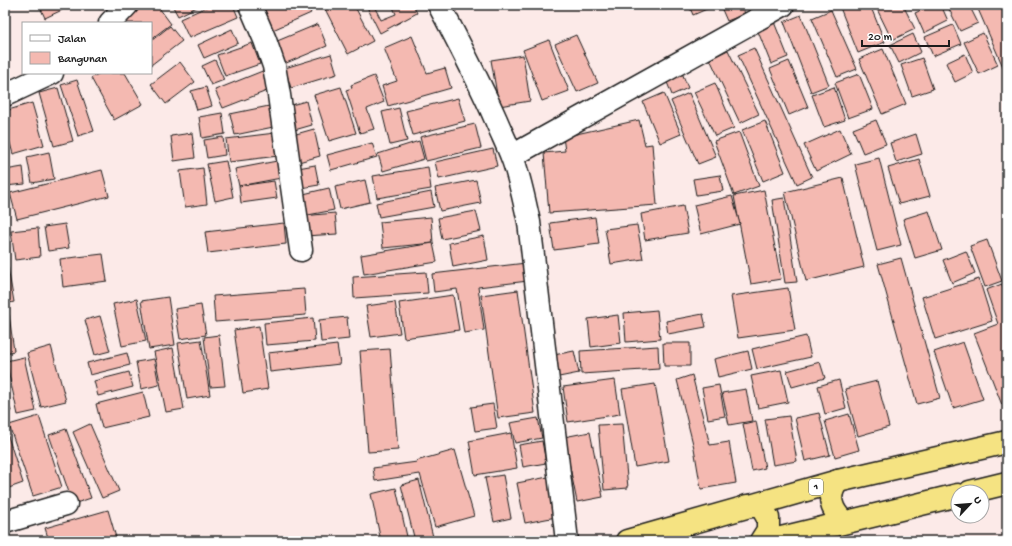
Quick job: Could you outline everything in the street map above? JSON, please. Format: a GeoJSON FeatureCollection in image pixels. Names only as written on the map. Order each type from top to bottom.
{"type":"FeatureCollection","features":[{"type":"Feature","properties":{"kind":"highway","name":"1"},"geometry":{"type":"LineString","coordinates":[[627,541],[838,480],[1007,442]]}},
{"type":"Feature","properties":{"kind":"highway"},"geometry":{"type":"LineString","coordinates":[[838,480],[833,486],[831,501],[836,514],[844,522]]}},
{"type":"Feature","properties":{"kind":"highway"},"geometry":{"type":"LineString","coordinates":[[990,487],[1007,483]]}},
{"type":"Feature","properties":{"kind":"highway"},"geometry":{"type":"LineString","coordinates":[[769,541],[950,497]]}},
{"type":"Feature","properties":{"kind":"highway"},"geometry":{"type":"LineString","coordinates":[[747,506],[757,506],[762,508],[768,518],[768,530],[761,541]]}},
{"type":"Feature","properties":{"kind":"street"},"geometry":{"type":"LineString","coordinates":[[250,5],[274,66],[280,95],[301,250]]}},
{"type":"Feature","properties":{"kind":"street"},"geometry":{"type":"LineString","coordinates":[[439,5],[472,69],[512,156],[529,222],[567,541]]}},
{"type":"Feature","properties":{"kind":"street"},"geometry":{"type":"LineString","coordinates":[[512,156],[783,5]]}},
{"type":"Feature","properties":{"kind":"street"},"geometry":{"type":"LineString","coordinates":[[5,95],[50,74]]}},
{"type":"Feature","properties":{"kind":"street"},"geometry":{"type":"LineString","coordinates":[[5,522],[66,504]]}},
{"type":"Feature","properties":{"kind":"building"},"geometry":{"type":"Polygon","coordinates":[[[39,5],[60,5],[62,10],[45,18],[39,5]]]}},
{"type":"Feature","properties":{"kind":"building"},"geometry":{"type":"Polygon","coordinates":[[[141,5],[157,5],[171,24],[152,38],[152,22],[118,22],[141,5]]]}},
{"type":"Feature","properties":{"kind":"building"},"geometry":{"type":"Polygon","coordinates":[[[172,5],[201,5],[178,16],[172,5]]]}},
{"type":"Feature","properties":{"kind":"building"},"geometry":{"type":"Polygon","coordinates":[[[211,5],[233,5],[238,17],[189,38],[180,19],[211,5]]]}},
{"type":"Feature","properties":{"kind":"building"},"geometry":{"type":"Polygon","coordinates":[[[270,5],[307,5],[311,13],[266,33],[256,12],[270,5]]]}},
{"type":"Feature","properties":{"kind":"building"},"geometry":{"type":"Polygon","coordinates":[[[323,5],[354,5],[373,41],[348,54],[323,5]]]}},
{"type":"Feature","properties":{"kind":"building"},"geometry":{"type":"Polygon","coordinates":[[[366,5],[381,5],[375,8],[381,20],[396,14],[392,5],[413,5],[417,13],[380,33],[366,5]]]}},
{"type":"Feature","properties":{"kind":"building"},"geometry":{"type":"Polygon","coordinates":[[[689,5],[716,5],[693,15],[689,5]]]}},
{"type":"Feature","properties":{"kind":"building"},"geometry":{"type":"Polygon","coordinates":[[[720,5],[742,5],[745,14],[727,21],[720,5]]]}},
{"type":"Feature","properties":{"kind":"building"},"geometry":{"type":"Polygon","coordinates":[[[839,5],[870,5],[885,42],[858,53],[839,5]]]}},
{"type":"Feature","properties":{"kind":"building"},"geometry":{"type":"Polygon","coordinates":[[[875,5],[903,5],[915,29],[892,40],[875,5]]]}},
{"type":"Feature","properties":{"kind":"building"},"geometry":{"type":"Polygon","coordinates":[[[932,5],[941,5],[948,21],[924,33],[915,13],[932,5]]]}},
{"type":"Feature","properties":{"kind":"building"},"geometry":{"type":"Polygon","coordinates":[[[947,5],[969,5],[978,23],[960,31],[947,5]]]}},
{"type":"Feature","properties":{"kind":"building"},"geometry":{"type":"Polygon","coordinates":[[[987,5],[1006,5],[1007,7],[1007,76],[978,9],[987,5]]]}},
{"type":"Feature","properties":{"kind":"building"},"geometry":{"type":"Polygon","coordinates":[[[831,10],[857,69],[837,77],[812,18],[831,10]]]}},
{"type":"Feature","properties":{"kind":"building"},"geometry":{"type":"Polygon","coordinates":[[[801,15],[829,85],[811,92],[784,22],[801,15]]]}},
{"type":"Feature","properties":{"kind":"building"},"geometry":{"type":"Polygon","coordinates":[[[772,17],[788,57],[771,64],[755,24],[772,17]]]}},
{"type":"Feature","properties":{"kind":"building"},"geometry":{"type":"Polygon","coordinates":[[[318,24],[327,46],[279,66],[270,44],[318,24]]]}},
{"type":"Feature","properties":{"kind":"building"},"geometry":{"type":"Polygon","coordinates":[[[953,25],[961,44],[933,56],[925,37],[953,25]]]}},
{"type":"Feature","properties":{"kind":"building"},"geometry":{"type":"Polygon","coordinates":[[[170,26],[182,41],[152,64],[152,40],[170,26]]]}},
{"type":"Feature","properties":{"kind":"building"},"geometry":{"type":"Polygon","coordinates":[[[232,29],[238,43],[204,58],[198,45],[232,29]]]}},
{"type":"Feature","properties":{"kind":"building"},"geometry":{"type":"Polygon","coordinates":[[[983,33],[998,65],[979,74],[964,42],[983,33]]]}},
{"type":"Feature","properties":{"kind":"building"},"geometry":{"type":"Polygon","coordinates":[[[913,34],[921,52],[899,63],[890,45],[913,34]]]}},
{"type":"Feature","properties":{"kind":"building"},"geometry":{"type":"Polygon","coordinates":[[[576,35],[598,83],[577,92],[555,44],[576,35]]]}},
{"type":"Feature","properties":{"kind":"building"},"geometry":{"type":"Polygon","coordinates":[[[412,36],[427,73],[445,68],[451,88],[388,106],[382,86],[397,81],[384,48],[412,36]]]}},
{"type":"Feature","properties":{"kind":"building"},"geometry":{"type":"Polygon","coordinates":[[[549,40],[569,91],[542,101],[523,50],[549,40]]]}},
{"type":"Feature","properties":{"kind":"building"},"geometry":{"type":"Polygon","coordinates":[[[252,43],[260,64],[225,76],[217,55],[252,43]]]}},
{"type":"Feature","properties":{"kind":"building"},"geometry":{"type":"Polygon","coordinates":[[[754,48],[812,177],[797,184],[738,55],[754,48]]]}},
{"type":"Feature","properties":{"kind":"building"},"geometry":{"type":"Polygon","coordinates":[[[883,49],[906,104],[882,114],[859,59],[883,49]]]}},
{"type":"Feature","properties":{"kind":"building"},"geometry":{"type":"Polygon","coordinates":[[[728,50],[759,114],[740,123],[710,59],[728,50]]]}},
{"type":"Feature","properties":{"kind":"building"},"geometry":{"type":"Polygon","coordinates":[[[331,54],[337,74],[291,88],[285,68],[331,54]]]}},
{"type":"Feature","properties":{"kind":"building"},"geometry":{"type":"Polygon","coordinates":[[[965,54],[973,73],[955,82],[946,63],[965,54]]]}},
{"type":"Feature","properties":{"kind":"building"},"geometry":{"type":"Polygon","coordinates":[[[523,55],[530,101],[499,106],[491,60],[523,55]]]}},
{"type":"Feature","properties":{"kind":"building"},"geometry":{"type":"Polygon","coordinates":[[[922,58],[933,89],[912,96],[901,65],[922,58]]]}},
{"type":"Feature","properties":{"kind":"building"},"geometry":{"type":"Polygon","coordinates":[[[215,60],[224,80],[211,85],[202,66],[215,60]]]}},
{"type":"Feature","properties":{"kind":"building"},"geometry":{"type":"Polygon","coordinates":[[[789,61],[808,107],[789,115],[770,69],[789,61]]]}},
{"type":"Feature","properties":{"kind":"building"},"geometry":{"type":"Polygon","coordinates":[[[180,62],[195,82],[166,104],[151,84],[180,62]]]}},
{"type":"Feature","properties":{"kind":"building"},"geometry":{"type":"Polygon","coordinates":[[[679,65],[688,88],[672,95],[663,72],[679,65]]]}},
{"type":"Feature","properties":{"kind":"building"},"geometry":{"type":"Polygon","coordinates":[[[265,70],[272,89],[223,108],[215,90],[265,70]]]}},
{"type":"Feature","properties":{"kind":"building"},"geometry":{"type":"Polygon","coordinates":[[[98,74],[126,74],[143,104],[114,120],[91,78],[98,74]]]}},
{"type":"Feature","properties":{"kind":"building"},"geometry":{"type":"Polygon","coordinates":[[[859,74],[873,109],[848,118],[835,83],[859,74]]]}},
{"type":"Feature","properties":{"kind":"building"},"geometry":{"type":"Polygon","coordinates":[[[374,76],[384,102],[367,109],[374,129],[360,133],[346,90],[352,88],[351,85],[374,76]]]}},
{"type":"Feature","properties":{"kind":"building"},"geometry":{"type":"Polygon","coordinates":[[[77,80],[94,131],[78,136],[61,85],[77,80]]]}},
{"type":"Feature","properties":{"kind":"building"},"geometry":{"type":"Polygon","coordinates":[[[715,83],[734,128],[715,136],[694,92],[715,83]]]}},
{"type":"Feature","properties":{"kind":"building"},"geometry":{"type":"Polygon","coordinates":[[[206,87],[212,106],[197,110],[191,91],[206,87]]]}},
{"type":"Feature","properties":{"kind":"building"},"geometry":{"type":"Polygon","coordinates":[[[341,87],[356,133],[329,141],[314,95],[341,87]]]}},
{"type":"Feature","properties":{"kind":"building"},"geometry":{"type":"Polygon","coordinates":[[[834,87],[845,120],[824,127],[812,95],[834,87]]]}},
{"type":"Feature","properties":{"kind":"building"},"geometry":{"type":"Polygon","coordinates":[[[58,88],[73,141],[54,146],[39,93],[58,88]]]}},
{"type":"Feature","properties":{"kind":"building"},"geometry":{"type":"Polygon","coordinates":[[[664,93],[681,134],[660,143],[643,102],[664,93]]]}},
{"type":"Feature","properties":{"kind":"building"},"geometry":{"type":"Polygon","coordinates":[[[689,93],[716,157],[698,164],[671,101],[689,93]]]}},
{"type":"Feature","properties":{"kind":"building"},"geometry":{"type":"Polygon","coordinates":[[[458,98],[465,121],[413,135],[406,111],[458,98]]]}},
{"type":"Feature","properties":{"kind":"building"},"geometry":{"type":"Polygon","coordinates":[[[306,101],[312,125],[291,131],[284,107],[306,101]]]}},
{"type":"Feature","properties":{"kind":"building"},"geometry":{"type":"Polygon","coordinates":[[[32,103],[44,145],[13,154],[5,125],[5,111],[32,103]]]}},
{"type":"Feature","properties":{"kind":"building"},"geometry":{"type":"Polygon","coordinates":[[[274,105],[278,126],[235,135],[230,114],[274,105]]]}},
{"type":"Feature","properties":{"kind":"building"},"geometry":{"type":"Polygon","coordinates":[[[399,108],[407,141],[390,145],[382,112],[399,108]]]}},
{"type":"Feature","properties":{"kind":"building"},"geometry":{"type":"Polygon","coordinates":[[[222,113],[225,134],[202,138],[199,117],[222,113]]]}},
{"type":"Feature","properties":{"kind":"building"},"geometry":{"type":"Polygon","coordinates":[[[639,120],[645,145],[652,144],[657,205],[549,213],[544,153],[565,151],[563,137],[639,120]]]}},
{"type":"Feature","properties":{"kind":"building"},"geometry":{"type":"Polygon","coordinates":[[[876,120],[886,144],[863,153],[853,129],[876,120]]]}},
{"type":"Feature","properties":{"kind":"building"},"geometry":{"type":"Polygon","coordinates":[[[765,121],[785,172],[763,181],[742,130],[765,121]]]}},
{"type":"Feature","properties":{"kind":"building"},"geometry":{"type":"Polygon","coordinates":[[[475,124],[481,148],[426,161],[420,137],[475,124]]]}},
{"type":"Feature","properties":{"kind":"building"},"geometry":{"type":"Polygon","coordinates":[[[314,129],[320,156],[295,163],[289,136],[314,129]]]}},
{"type":"Feature","properties":{"kind":"building"},"geometry":{"type":"Polygon","coordinates":[[[840,129],[851,154],[816,171],[804,145],[840,129]]]}},
{"type":"Feature","properties":{"kind":"building"},"geometry":{"type":"Polygon","coordinates":[[[739,132],[759,186],[734,195],[714,141],[739,132]]]}},
{"type":"Feature","properties":{"kind":"building"},"geometry":{"type":"Polygon","coordinates":[[[192,133],[195,158],[174,161],[171,136],[192,133]]]}},
{"type":"Feature","properties":{"kind":"building"},"geometry":{"type":"Polygon","coordinates":[[[275,133],[278,156],[229,162],[226,139],[275,133]]]}},
{"type":"Feature","properties":{"kind":"building"},"geometry":{"type":"Polygon","coordinates":[[[916,134],[922,154],[896,162],[890,143],[916,134]]]}},
{"type":"Feature","properties":{"kind":"building"},"geometry":{"type":"Polygon","coordinates":[[[223,137],[225,155],[207,158],[204,140],[223,137]]]}},
{"type":"Feature","properties":{"kind":"building"},"geometry":{"type":"Polygon","coordinates":[[[419,141],[424,159],[383,171],[378,154],[419,141]]]}},
{"type":"Feature","properties":{"kind":"building"},"geometry":{"type":"Polygon","coordinates":[[[372,143],[377,157],[331,170],[327,155],[372,143]]]}},
{"type":"Feature","properties":{"kind":"building"},"geometry":{"type":"Polygon","coordinates":[[[493,149],[497,166],[439,179],[435,162],[493,149]]]}},
{"type":"Feature","properties":{"kind":"building"},"geometry":{"type":"Polygon","coordinates":[[[49,152],[54,179],[32,183],[27,157],[49,152]]]}},
{"type":"Feature","properties":{"kind":"building"},"geometry":{"type":"Polygon","coordinates":[[[879,158],[901,245],[877,251],[855,164],[879,158]]]}},
{"type":"Feature","properties":{"kind":"building"},"geometry":{"type":"Polygon","coordinates":[[[919,159],[930,196],[899,204],[888,168],[919,159]]]}},
{"type":"Feature","properties":{"kind":"building"},"geometry":{"type":"Polygon","coordinates":[[[226,161],[233,197],[215,201],[207,164],[226,161]]]}},
{"type":"Feature","properties":{"kind":"building"},"geometry":{"type":"Polygon","coordinates":[[[277,161],[281,178],[239,186],[235,169],[277,161]]]}},
{"type":"Feature","properties":{"kind":"building"},"geometry":{"type":"Polygon","coordinates":[[[315,165],[319,185],[301,188],[298,168],[315,165]]]}},
{"type":"Feature","properties":{"kind":"building"},"geometry":{"type":"Polygon","coordinates":[[[23,167],[25,184],[5,186],[5,170],[23,167]]]}},
{"type":"Feature","properties":{"kind":"building"},"geometry":{"type":"Polygon","coordinates":[[[428,167],[431,189],[377,198],[373,176],[428,167]]]}},
{"type":"Feature","properties":{"kind":"building"},"geometry":{"type":"Polygon","coordinates":[[[203,168],[207,204],[185,207],[180,171],[203,168]]]}},
{"type":"Feature","properties":{"kind":"building"},"geometry":{"type":"Polygon","coordinates":[[[102,170],[109,196],[17,219],[10,193],[102,170]]]}},
{"type":"Feature","properties":{"kind":"building"},"geometry":{"type":"Polygon","coordinates":[[[720,175],[723,191],[696,195],[693,179],[720,175]]]}},
{"type":"Feature","properties":{"kind":"building"},"geometry":{"type":"Polygon","coordinates":[[[843,178],[864,267],[806,281],[785,192],[843,178]]]}},
{"type":"Feature","properties":{"kind":"building"},"geometry":{"type":"Polygon","coordinates":[[[365,180],[370,202],[340,209],[335,187],[365,180]]]}},
{"type":"Feature","properties":{"kind":"building"},"geometry":{"type":"Polygon","coordinates":[[[476,180],[481,203],[440,211],[435,188],[476,180]]]}},
{"type":"Feature","properties":{"kind":"building"},"geometry":{"type":"Polygon","coordinates":[[[274,181],[277,198],[241,203],[239,186],[274,181]]]}},
{"type":"Feature","properties":{"kind":"building"},"geometry":{"type":"Polygon","coordinates":[[[329,188],[334,210],[303,216],[299,195],[329,188]]]}},
{"type":"Feature","properties":{"kind":"building"},"geometry":{"type":"Polygon","coordinates":[[[764,190],[781,279],[751,284],[734,196],[764,190]]]}},
{"type":"Feature","properties":{"kind":"building"},"geometry":{"type":"Polygon","coordinates":[[[431,192],[434,207],[379,217],[376,203],[431,192]]]}},
{"type":"Feature","properties":{"kind":"building"},"geometry":{"type":"Polygon","coordinates":[[[732,196],[740,224],[701,234],[694,205],[732,196]]]}},
{"type":"Feature","properties":{"kind":"building"},"geometry":{"type":"Polygon","coordinates":[[[784,198],[797,282],[785,283],[772,200],[784,198]]]}},
{"type":"Feature","properties":{"kind":"building"},"geometry":{"type":"Polygon","coordinates":[[[683,206],[688,233],[645,240],[641,214],[683,206]]]}},
{"type":"Feature","properties":{"kind":"building"},"geometry":{"type":"Polygon","coordinates":[[[476,211],[481,231],[442,239],[438,218],[476,211]]]}},
{"type":"Feature","properties":{"kind":"building"},"geometry":{"type":"Polygon","coordinates":[[[929,211],[942,250],[915,258],[903,219],[929,211]]]}},
{"type":"Feature","properties":{"kind":"building"},"geometry":{"type":"Polygon","coordinates":[[[335,213],[337,234],[305,236],[303,216],[335,213]]]}},
{"type":"Feature","properties":{"kind":"building"},"geometry":{"type":"Polygon","coordinates":[[[431,217],[433,243],[383,248],[380,222],[431,217]]]}},
{"type":"Feature","properties":{"kind":"building"},"geometry":{"type":"Polygon","coordinates":[[[595,217],[599,244],[554,250],[550,223],[595,217]]]}},
{"type":"Feature","properties":{"kind":"building"},"geometry":{"type":"Polygon","coordinates":[[[284,223],[286,244],[208,253],[205,232],[284,223]]]}},
{"type":"Feature","properties":{"kind":"building"},"geometry":{"type":"Polygon","coordinates":[[[65,224],[69,248],[48,251],[44,227],[65,224]]]}},
{"type":"Feature","properties":{"kind":"building"},"geometry":{"type":"Polygon","coordinates":[[[637,225],[643,259],[611,264],[605,229],[637,225]]]}},
{"type":"Feature","properties":{"kind":"building"},"geometry":{"type":"Polygon","coordinates":[[[38,228],[40,257],[15,260],[11,231],[38,228]]]}},
{"type":"Feature","properties":{"kind":"building"},"geometry":{"type":"Polygon","coordinates":[[[484,236],[488,260],[453,267],[449,243],[484,236]]]}},
{"type":"Feature","properties":{"kind":"building"},"geometry":{"type":"Polygon","coordinates":[[[987,240],[1002,281],[985,287],[970,246],[987,240]]]}},
{"type":"Feature","properties":{"kind":"building"},"geometry":{"type":"Polygon","coordinates":[[[433,243],[437,262],[364,274],[361,255],[433,243]]]}},
{"type":"Feature","properties":{"kind":"building"},"geometry":{"type":"Polygon","coordinates":[[[966,251],[975,273],[952,283],[943,260],[966,251]]]}},
{"type":"Feature","properties":{"kind":"building"},"geometry":{"type":"Polygon","coordinates":[[[103,254],[107,281],[63,287],[60,259],[103,254]]]}},
{"type":"Feature","properties":{"kind":"building"},"geometry":{"type":"Polygon","coordinates":[[[901,258],[940,398],[917,404],[878,264],[901,258]]]}},
{"type":"Feature","properties":{"kind":"building"},"geometry":{"type":"Polygon","coordinates":[[[526,263],[528,281],[478,287],[484,330],[464,333],[457,289],[434,292],[432,274],[526,263]]]}},
{"type":"Feature","properties":{"kind":"building"},"geometry":{"type":"Polygon","coordinates":[[[5,268],[8,268],[14,302],[5,304],[5,268]]]}},
{"type":"Feature","properties":{"kind":"building"},"geometry":{"type":"Polygon","coordinates":[[[426,272],[428,293],[354,298],[353,277],[426,272]]]}},
{"type":"Feature","properties":{"kind":"building"},"geometry":{"type":"Polygon","coordinates":[[[979,279],[992,321],[935,339],[922,297],[979,279]]]}},
{"type":"Feature","properties":{"kind":"building"},"geometry":{"type":"Polygon","coordinates":[[[1002,284],[1007,299],[1007,403],[1002,405],[974,333],[998,324],[986,290],[1002,284]]]}},
{"type":"Feature","properties":{"kind":"building"},"geometry":{"type":"Polygon","coordinates":[[[788,288],[795,330],[738,338],[731,296],[788,288]]]}},
{"type":"Feature","properties":{"kind":"building"},"geometry":{"type":"Polygon","coordinates":[[[304,289],[306,315],[215,322],[213,296],[304,289]]]}},
{"type":"Feature","properties":{"kind":"building"},"geometry":{"type":"Polygon","coordinates":[[[518,290],[535,413],[498,418],[481,295],[518,290]]]}},
{"type":"Feature","properties":{"kind":"building"},"geometry":{"type":"Polygon","coordinates":[[[453,295],[459,330],[404,338],[399,303],[453,295]]]}},
{"type":"Feature","properties":{"kind":"building"},"geometry":{"type":"Polygon","coordinates":[[[168,297],[175,345],[149,349],[141,301],[168,297]]]}},
{"type":"Feature","properties":{"kind":"building"},"geometry":{"type":"Polygon","coordinates":[[[137,299],[146,341],[122,346],[113,304],[137,299]]]}},
{"type":"Feature","properties":{"kind":"building"},"geometry":{"type":"Polygon","coordinates":[[[395,302],[400,333],[371,337],[366,306],[395,302]]]}},
{"type":"Feature","properties":{"kind":"building"},"geometry":{"type":"Polygon","coordinates":[[[201,305],[206,335],[180,339],[175,309],[201,305]]]}},
{"type":"Feature","properties":{"kind":"building"},"geometry":{"type":"Polygon","coordinates":[[[657,310],[660,339],[626,342],[624,313],[657,310]]]}},
{"type":"Feature","properties":{"kind":"building"},"geometry":{"type":"Polygon","coordinates":[[[703,314],[706,327],[668,334],[666,321],[703,314]]]}},
{"type":"Feature","properties":{"kind":"building"},"geometry":{"type":"Polygon","coordinates":[[[9,315],[14,351],[5,353],[5,316],[9,315]]]}},
{"type":"Feature","properties":{"kind":"building"},"geometry":{"type":"Polygon","coordinates":[[[618,315],[621,343],[591,347],[588,319],[618,315]]]}},
{"type":"Feature","properties":{"kind":"building"},"geometry":{"type":"Polygon","coordinates":[[[100,316],[110,351],[95,355],[85,320],[100,316]]]}},
{"type":"Feature","properties":{"kind":"building"},"geometry":{"type":"Polygon","coordinates":[[[347,317],[349,339],[321,342],[319,320],[347,317]]]}},
{"type":"Feature","properties":{"kind":"building"},"geometry":{"type":"Polygon","coordinates":[[[313,318],[315,341],[266,345],[264,323],[313,318]]]}},
{"type":"Feature","properties":{"kind":"building"},"geometry":{"type":"Polygon","coordinates":[[[259,326],[268,389],[243,393],[234,330],[259,326]]]}},
{"type":"Feature","properties":{"kind":"building"},"geometry":{"type":"Polygon","coordinates":[[[219,335],[225,386],[210,387],[204,337],[219,335]]]}},
{"type":"Feature","properties":{"kind":"building"},"geometry":{"type":"Polygon","coordinates":[[[806,336],[811,357],[757,369],[752,349],[806,336]]]}},
{"type":"Feature","properties":{"kind":"building"},"geometry":{"type":"Polygon","coordinates":[[[201,340],[210,395],[187,399],[178,343],[201,340]]]}},
{"type":"Feature","properties":{"kind":"building"},"geometry":{"type":"Polygon","coordinates":[[[963,342],[983,399],[953,408],[934,352],[963,342]]]}},
{"type":"Feature","properties":{"kind":"building"},"geometry":{"type":"Polygon","coordinates":[[[663,343],[690,343],[690,366],[664,366],[663,343]]]}},
{"type":"Feature","properties":{"kind":"building"},"geometry":{"type":"Polygon","coordinates":[[[337,345],[340,364],[270,372],[268,353],[337,345]]]}},
{"type":"Feature","properties":{"kind":"building"},"geometry":{"type":"Polygon","coordinates":[[[51,346],[66,401],[41,407],[27,353],[51,346]]]}},
{"type":"Feature","properties":{"kind":"building"},"geometry":{"type":"Polygon","coordinates":[[[658,346],[659,369],[581,374],[580,351],[658,346]]]}},
{"type":"Feature","properties":{"kind":"building"},"geometry":{"type":"Polygon","coordinates":[[[173,348],[184,409],[166,412],[154,352],[173,348]]]}},
{"type":"Feature","properties":{"kind":"building"},"geometry":{"type":"Polygon","coordinates":[[[390,349],[398,450],[368,452],[360,351],[390,349]]]}},
{"type":"Feature","properties":{"kind":"building"},"geometry":{"type":"Polygon","coordinates":[[[574,351],[579,373],[554,378],[549,356],[574,351]]]}},
{"type":"Feature","properties":{"kind":"building"},"geometry":{"type":"Polygon","coordinates":[[[748,351],[752,369],[718,377],[714,359],[748,351]]]}},
{"type":"Feature","properties":{"kind":"building"},"geometry":{"type":"Polygon","coordinates":[[[127,353],[130,365],[90,375],[87,363],[127,353]]]}},
{"type":"Feature","properties":{"kind":"building"},"geometry":{"type":"Polygon","coordinates":[[[24,357],[36,411],[18,415],[6,361],[24,357]]]}},
{"type":"Feature","properties":{"kind":"building"},"geometry":{"type":"Polygon","coordinates":[[[154,359],[159,385],[141,389],[136,362],[154,359]]]}},
{"type":"Feature","properties":{"kind":"building"},"geometry":{"type":"Polygon","coordinates":[[[820,362],[825,378],[792,387],[787,371],[820,362]]]}},
{"type":"Feature","properties":{"kind":"building"},"geometry":{"type":"Polygon","coordinates":[[[781,370],[788,402],[758,408],[751,376],[781,370]]]}},
{"type":"Feature","properties":{"kind":"building"},"geometry":{"type":"Polygon","coordinates":[[[129,372],[133,387],[98,396],[94,381],[129,372]]]}},
{"type":"Feature","properties":{"kind":"building"},"geometry":{"type":"Polygon","coordinates":[[[692,375],[710,445],[729,442],[736,483],[701,489],[694,448],[677,380],[692,375]]]}},
{"type":"Feature","properties":{"kind":"building"},"geometry":{"type":"Polygon","coordinates":[[[615,380],[620,414],[568,422],[563,387],[615,380]]]}},
{"type":"Feature","properties":{"kind":"building"},"geometry":{"type":"Polygon","coordinates":[[[839,380],[846,408],[825,414],[818,386],[839,380]]]}},
{"type":"Feature","properties":{"kind":"building"},"geometry":{"type":"Polygon","coordinates":[[[877,381],[889,427],[858,436],[845,389],[877,381]]]}},
{"type":"Feature","properties":{"kind":"building"},"geometry":{"type":"Polygon","coordinates":[[[655,384],[669,461],[635,467],[622,389],[655,384]]]}},
{"type":"Feature","properties":{"kind":"building"},"geometry":{"type":"Polygon","coordinates":[[[719,385],[725,416],[708,419],[702,388],[719,385]]]}},
{"type":"Feature","properties":{"kind":"building"},"geometry":{"type":"Polygon","coordinates":[[[746,389],[752,421],[729,425],[722,393],[746,389]]]}},
{"type":"Feature","properties":{"kind":"building"},"geometry":{"type":"Polygon","coordinates":[[[143,392],[149,417],[102,428],[96,404],[143,392]]]}},
{"type":"Feature","properties":{"kind":"building"},"geometry":{"type":"Polygon","coordinates":[[[5,397],[11,411],[5,414],[5,397]]]}},
{"type":"Feature","properties":{"kind":"building"},"geometry":{"type":"Polygon","coordinates":[[[493,404],[497,428],[475,431],[471,407],[493,404]]]}},
{"type":"Feature","properties":{"kind":"building"},"geometry":{"type":"Polygon","coordinates":[[[819,413],[830,455],[805,461],[795,418],[819,413]]]}},
{"type":"Feature","properties":{"kind":"building"},"geometry":{"type":"Polygon","coordinates":[[[849,414],[859,450],[835,457],[825,421],[849,414]]]}},
{"type":"Feature","properties":{"kind":"building"},"geometry":{"type":"Polygon","coordinates":[[[39,416],[62,487],[33,496],[9,425],[39,416]]]}},
{"type":"Feature","properties":{"kind":"building"},"geometry":{"type":"Polygon","coordinates":[[[789,416],[797,461],[773,465],[765,419],[789,416]]]}},
{"type":"Feature","properties":{"kind":"building"},"geometry":{"type":"Polygon","coordinates":[[[538,418],[542,438],[515,443],[510,423],[538,418]]]}},
{"type":"Feature","properties":{"kind":"building"},"geometry":{"type":"Polygon","coordinates":[[[756,421],[765,468],[752,471],[743,424],[756,421]]]}},
{"type":"Feature","properties":{"kind":"building"},"geometry":{"type":"Polygon","coordinates":[[[90,424],[119,491],[102,498],[73,432],[90,424]]]}},
{"type":"Feature","properties":{"kind":"building"},"geometry":{"type":"Polygon","coordinates":[[[622,424],[628,488],[604,490],[598,425],[622,424]]]}},
{"type":"Feature","properties":{"kind":"building"},"geometry":{"type":"Polygon","coordinates":[[[5,427],[23,483],[6,489],[5,484],[5,427]]]}},
{"type":"Feature","properties":{"kind":"building"},"geometry":{"type":"Polygon","coordinates":[[[66,429],[91,498],[73,504],[49,435],[66,429]]]}},
{"type":"Feature","properties":{"kind":"building"},"geometry":{"type":"Polygon","coordinates":[[[590,432],[603,497],[577,502],[564,437],[590,432]]]}},
{"type":"Feature","properties":{"kind":"building"},"geometry":{"type":"Polygon","coordinates":[[[511,433],[517,468],[475,475],[469,441],[511,433]]]}},
{"type":"Feature","properties":{"kind":"building"},"geometry":{"type":"Polygon","coordinates":[[[542,441],[546,463],[523,467],[519,445],[542,441]]]}},
{"type":"Feature","properties":{"kind":"building"},"geometry":{"type":"Polygon","coordinates":[[[455,450],[474,516],[435,527],[420,474],[375,481],[373,468],[417,462],[416,461],[455,450]]]}},
{"type":"Feature","properties":{"kind":"building"},"geometry":{"type":"Polygon","coordinates":[[[503,475],[511,518],[494,522],[485,478],[503,475]]]}},
{"type":"Feature","properties":{"kind":"building"},"geometry":{"type":"Polygon","coordinates":[[[548,477],[556,517],[525,523],[517,483],[548,477]]]}},
{"type":"Feature","properties":{"kind":"building"},"geometry":{"type":"Polygon","coordinates":[[[419,480],[434,541],[415,541],[401,485],[419,480]]]}},
{"type":"Feature","properties":{"kind":"building"},"geometry":{"type":"Polygon","coordinates":[[[396,488],[408,541],[381,541],[371,494],[396,488]]]}},
{"type":"Feature","properties":{"kind":"building"},"geometry":{"type":"Polygon","coordinates":[[[108,510],[117,541],[49,541],[45,528],[108,510]]]}}]}
